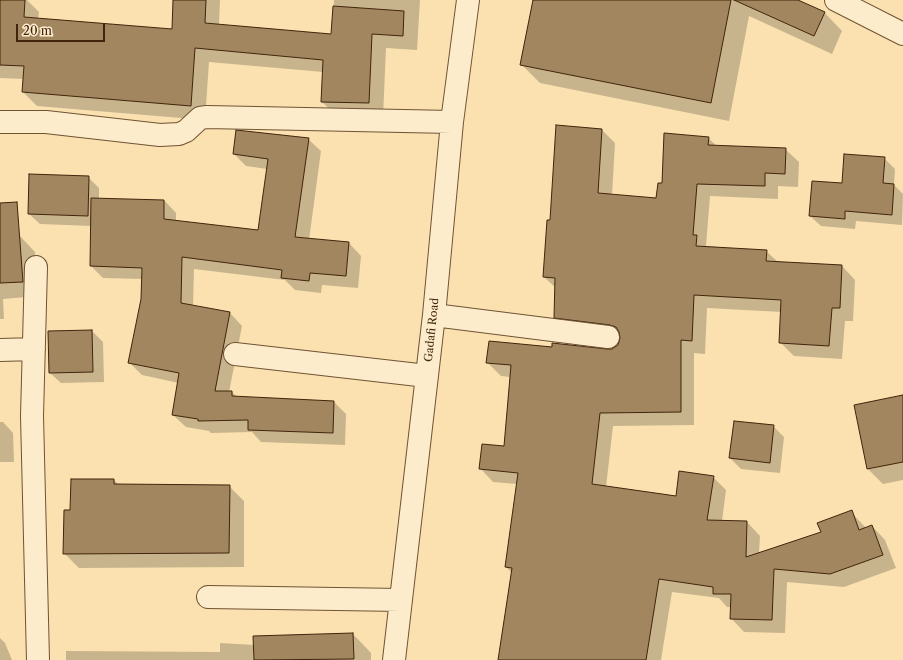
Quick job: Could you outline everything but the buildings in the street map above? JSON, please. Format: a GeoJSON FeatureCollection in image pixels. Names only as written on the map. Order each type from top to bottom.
{"type":"FeatureCollection","features":[{"type":"Feature","properties":{"kind":"street","name":"Gadafi Road"},"geometry":{"type":"LineString","coordinates":[[394,660],[434,315],[452,122],[468,0]]}},
{"type":"Feature","properties":{"kind":"street"},"geometry":{"type":"LineString","coordinates":[[836,0],[903,34]]}},
{"type":"Feature","properties":{"kind":"street"},"geometry":{"type":"LineString","coordinates":[[877,20],[903,25]]}},
{"type":"Feature","properties":{"kind":"street"},"geometry":{"type":"LineString","coordinates":[[0,122],[46,122],[171,135],[186,131],[200,118],[207,117],[452,122]]}},
{"type":"Feature","properties":{"kind":"street"},"geometry":{"type":"LineString","coordinates":[[36,267],[32,416],[38,660]]}},
{"type":"Feature","properties":{"kind":"street"},"geometry":{"type":"LineString","coordinates":[[434,315],[608,337]]}},
{"type":"Feature","properties":{"kind":"street"},"geometry":{"type":"LineString","coordinates":[[0,350],[34,349]]}},
{"type":"Feature","properties":{"kind":"street"},"geometry":{"type":"LineString","coordinates":[[235,354],[427,376]]}},
{"type":"Feature","properties":{"kind":"street"},"geometry":{"type":"LineString","coordinates":[[208,597],[401,600]]}}]}
